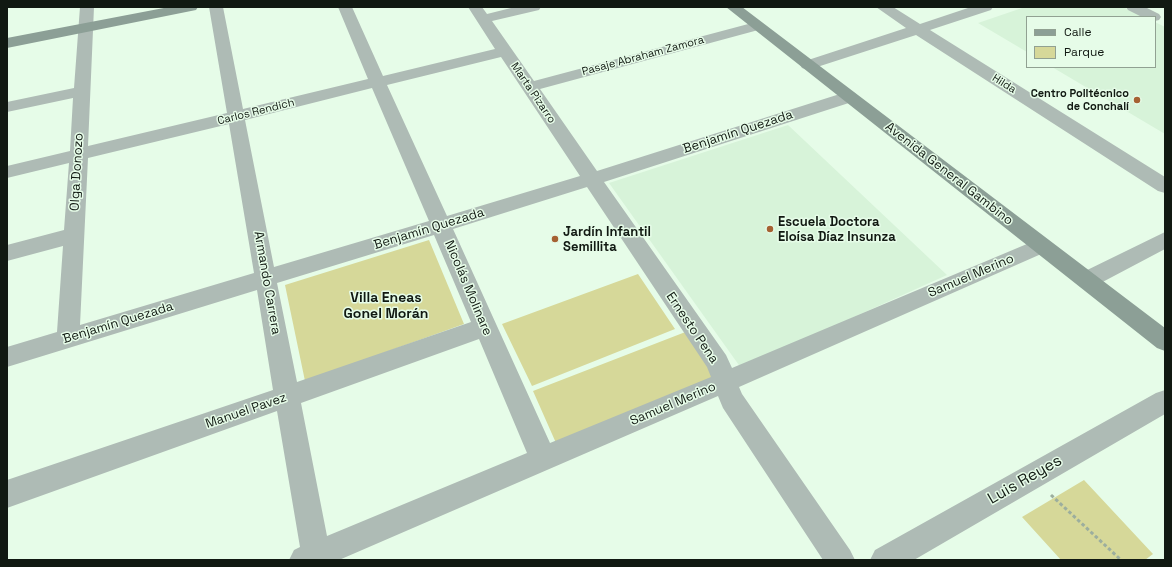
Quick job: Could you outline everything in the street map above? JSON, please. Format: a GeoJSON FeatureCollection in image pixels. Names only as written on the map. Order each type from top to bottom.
{"type":"FeatureCollection","features":[{"type":"Feature","properties":{"kind":"street","name":"Olga Donozo"},"geometry":{"type":"LineString","coordinates":[[68,338],[87,7]]}},
{"type":"Feature","properties":{"kind":"street"},"geometry":{"type":"LineString","coordinates":[[7,43],[191,7]]}},
{"type":"Feature","properties":{"kind":"street","name":"Armando Carrera"},"geometry":{"type":"LineString","coordinates":[[216,7],[288,396],[312,558]]}},
{"type":"Feature","properties":{"kind":"street","name":"Nicolás Molinare"},"geometry":{"type":"LineString","coordinates":[[345,7],[543,459]]}},
{"type":"Feature","properties":{"kind":"street"},"geometry":{"type":"LineString","coordinates":[[479,13],[534,7]]}},
{"type":"Feature","properties":{"kind":"street","name":"Avenida General Gambino"},"geometry":{"type":"LineString","coordinates":[[732,7],[1165,341]]}},
{"type":"Feature","properties":{"kind":"street","name":"Hilda"},"geometry":{"type":"LineString","coordinates":[[883,7],[1165,186]]}},
{"type":"Feature","properties":{"kind":"street"},"geometry":{"type":"LineString","coordinates":[[808,66],[986,7]]}},
{"type":"Feature","properties":{"kind":"street"},"geometry":{"type":"LineString","coordinates":[[1133,7],[1152,16]]}},
{"type":"Feature","properties":{"kind":"street"},"geometry":{"type":"LineString","coordinates":[[1160,7],[1165,9]]}},
{"type":"Feature","properties":{"kind":"street","name":"Marta Pizarro"},"geometry":{"type":"LineString","coordinates":[[479,13],[592,179]]}},
{"type":"Feature","properties":{"kind":"street","name":"Pasaje Abraham Zamora"},"geometry":{"type":"LineString","coordinates":[[530,87],[757,26]]}},
{"type":"Feature","properties":{"kind":"street","name":"Carlos Rendich"},"geometry":{"type":"LineString","coordinates":[[7,172],[505,51]]}},
{"type":"Feature","properties":{"kind":"street"},"geometry":{"type":"LineString","coordinates":[[7,107],[82,91]]}},
{"type":"Feature","properties":{"kind":"street","name":"Benjamín Quezada"},"geometry":{"type":"LineString","coordinates":[[7,357],[592,179],[849,97]]}},
{"type":"Feature","properties":{"kind":"street","name":"Ernesto Pena"},"geometry":{"type":"LineString","coordinates":[[592,179],[717,362],[732,400],[840,560]]}},
{"type":"Feature","properties":{"kind":"street"},"geometry":{"type":"LineString","coordinates":[[7,253],[74,235]]}},
{"type":"Feature","properties":{"kind":"street"},"geometry":{"type":"LineString","coordinates":[[1087,280],[1165,240]]}},
{"type":"Feature","properties":{"kind":"street","name":"Samuel Merino"},"geometry":{"type":"LineString","coordinates":[[312,558],[1042,246]]}},
{"type":"Feature","properties":{"kind":"street","name":"Manuel Pavez"},"geometry":{"type":"LineString","coordinates":[[7,494],[485,327]]}},
{"type":"Feature","properties":{"kind":"street","name":"Luis Reyes"},"geometry":{"type":"LineString","coordinates":[[885,560],[1165,401]]}},
{"type":"Feature","properties":{"kind":"path"},"geometry":{"type":"LineString","coordinates":[[1031,477],[1121,560]]}},
{"type":"Feature","properties":{"kind":"shaded area","name":"Centro Politécnico de Conchalí"},"geometry":{"type":"Polygon","coordinates":[[[1025,7],[1123,7],[1142,16],[1026,16],[1026,51],[978,23],[1025,7]]]}},
{"type":"Feature","properties":{"kind":"shaded area","name":"Centro Politécnico de Conchalí"},"geometry":{"type":"Polygon","coordinates":[[[1156,22],[1165,27],[1165,134],[1054,68],[1156,68],[1156,22]]]}},
{"type":"Feature","properties":{"kind":"shaded area","name":"Escuela Doctora Eloísa Díaz Insunza"},"geometry":{"type":"Polygon","coordinates":[[[788,125],[947,275],[741,368],[609,183],[788,125]]]}},
{"type":"Feature","properties":{"kind":"green space"},"geometry":{"type":"Polygon","coordinates":[[[429,240],[464,324],[305,381],[285,285],[429,240]]]}},
{"type":"Feature","properties":{"kind":"green space"},"geometry":{"type":"Polygon","coordinates":[[[638,274],[675,329],[532,386],[502,324],[638,274]]]}},
{"type":"Feature","properties":{"kind":"green space"},"geometry":{"type":"Polygon","coordinates":[[[688,331],[718,375],[556,443],[533,391],[688,331]]]}},
{"type":"Feature","properties":{"kind":"green space"},"geometry":{"type":"Polygon","coordinates":[[[1084,480],[1153,554],[1145,560],[1061,560],[1022,517],[1084,480]]]}},
{"type":"Feature","properties":{"kind":"place","name":"Centro Politécnico de Conchalí"},"geometry":{"type":"Point","coordinates":[1137,100]}},
{"type":"Feature","properties":{"kind":"place","name":"Escuela Doctora Eloísa Díaz Insunza"},"geometry":{"type":"Point","coordinates":[770,229]}},
{"type":"Feature","properties":{"kind":"place","name":"Jardín Infantil Semillita"},"geometry":{"type":"Point","coordinates":[555,239]}},
{"type":"Feature","properties":{"kind":"district","name":"Villa Eneas Gonel Morán"},"geometry":{"type":"Point","coordinates":[386,306]}}]}
